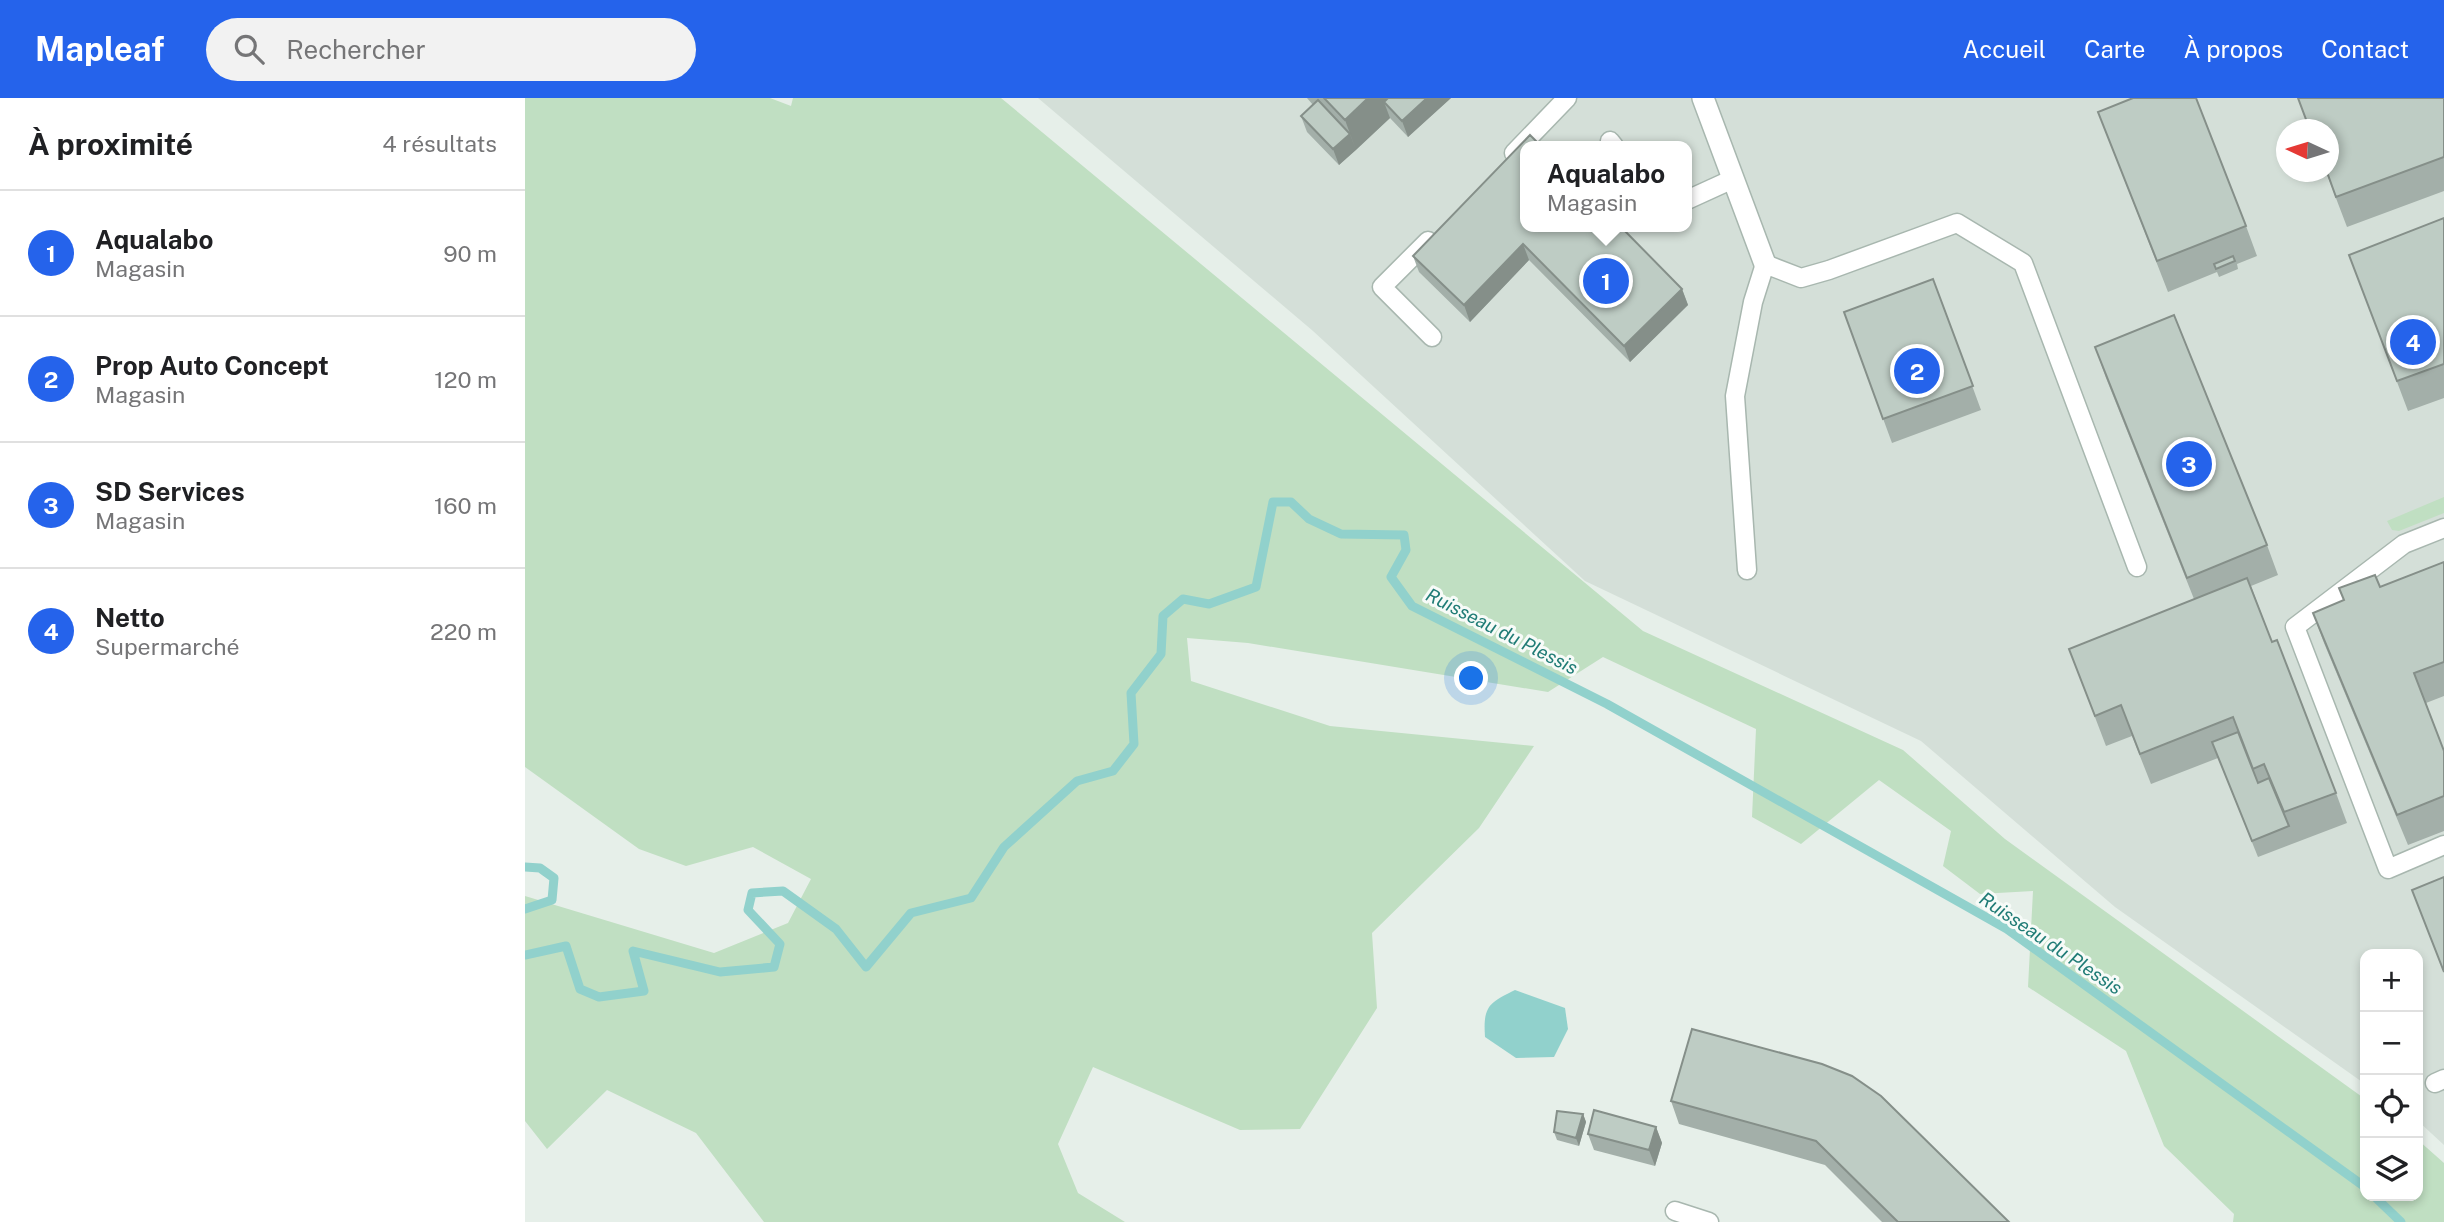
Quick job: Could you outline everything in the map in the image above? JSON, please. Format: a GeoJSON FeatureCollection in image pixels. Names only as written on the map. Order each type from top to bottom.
{"type":"FeatureCollection","features":[{"type":"Feature","properties":{"kind":"street"},"geometry":{"type":"LineString","coordinates":[[1703,98],[1765,264]]}},
{"type":"Feature","properties":{"kind":"lane"},"geometry":{"type":"LineString","coordinates":[[1525,141],[1567,98]]}},
{"type":"Feature","properties":{"kind":"lane"},"geometry":{"type":"LineString","coordinates":[[1499,168],[1520,146]]}},
{"type":"Feature","properties":{"kind":"lane"},"geometry":{"type":"LineString","coordinates":[[1692,197],[1734,179]]}},
{"type":"Feature","properties":{"kind":"lane"},"geometry":{"type":"LineString","coordinates":[[1747,570],[1735,396],[1753,302],[1765,264],[1801,278],[1957,223],[2023,263],[2137,566]]}},
{"type":"Feature","properties":{"kind":"lane"},"geometry":{"type":"LineString","coordinates":[[1432,337],[1383,287],[1441,228]]}},
{"type":"Feature","properties":{"kind":"lane"},"geometry":{"type":"LineString","coordinates":[[2444,527],[2404,544],[2295,627],[2388,869],[2444,845]]}},
{"type":"Feature","properties":{"kind":"lane"},"geometry":{"type":"LineString","coordinates":[[1675,1211],[1709,1222]]}},
{"type":"Feature","properties":{"kind":"shaded area"},"geometry":{"type":"Polygon","coordinates":[[[1038,98],[2444,98],[2444,1145],[2423,1126],[2423,949],[2360,949],[2360,1080],[2115,907],[1921,741],[1585,581],[1313,331],[1038,98]]]}},
{"type":"Feature","properties":{"kind":"green space"},"geometry":{"type":"Polygon","coordinates":[[[525,98],[770,98],[791,106],[793,98],[1001,98],[1643,631],[1903,750],[2005,839],[2360,1095],[2360,1201],[2423,1201],[2423,1144],[2444,1163],[2444,1222],[2233,1222],[2234,1214],[2164,1146],[2126,1051],[2028,987],[2033,891],[1980,894],[1943,866],[1951,831],[1879,780],[1801,844],[1752,817],[1756,729],[1603,657],[1548,692],[1248,643],[1187,638],[1191,681],[1330,726],[1534,746],[1479,828],[1372,933],[1377,1008],[1300,1129],[1240,1130],[1093,1067],[1058,1144],[1078,1193],[1125,1222],[764,1222],[696,1133],[607,1090],[547,1149],[525,1121],[525,896],[714,953],[788,923],[811,879],[753,847],[686,866],[639,849],[525,767],[525,98]]]}},
{"type":"Feature","properties":{"kind":"green space"},"geometry":{"type":"Polygon","coordinates":[[[2444,497],[2444,513],[2399,531],[2392,530],[2387,521],[2444,497]]]}},
{"type":"Feature","properties":{"kind":"water"},"geometry":{"type":"Polygon","coordinates":[[[1515,990],[1565,1008],[1568,1029],[1554,1057],[1516,1058],[1485,1037],[1485,1019],[1489,1007],[1515,990]]]}},
{"type":"Feature","properties":{"kind":"building"},"geometry":{"type":"Polygon","coordinates":[[[1324,98],[1368,98],[1345,120],[1324,98]]]}},
{"type":"Feature","properties":{"kind":"building"},"geometry":{"type":"Polygon","coordinates":[[[1388,98],[1427,98],[1402,121],[1384,102],[1388,98]]]}},
{"type":"Feature","properties":{"kind":"building"},"geometry":{"type":"Polygon","coordinates":[[[2133,98],[2196,98],[2246,226],[2157,261],[2098,112],[2133,98]]]}},
{"type":"Feature","properties":{"kind":"building"},"geometry":{"type":"Polygon","coordinates":[[[2298,98],[2444,98],[2444,157],[2336,197],[2331,182],[2339,182],[2339,119],[2306,119],[2298,98]]]}},
{"type":"Feature","properties":{"kind":"building"},"geometry":{"type":"Polygon","coordinates":[[[1318,100],[1350,134],[1333,149],[1301,116],[1318,100]]]}},
{"type":"Feature","properties":{"kind":"building"},"geometry":{"type":"Polygon","coordinates":[[[1530,135],[1536,141],[1524,141],[1530,135]]]}},
{"type":"Feature","properties":{"kind":"building"},"geometry":{"type":"Polygon","coordinates":[[[1520,145],[1520,232],[1626,232],[1682,289],[1624,346],[1523,244],[1464,305],[1413,256],[1520,145]]]}},
{"type":"Feature","properties":{"kind":"building"},"geometry":{"type":"Polygon","coordinates":[[[2444,218],[2444,364],[2397,381],[2349,255],[2444,218]]]}},
{"type":"Feature","properties":{"kind":"building"},"geometry":{"type":"Polygon","coordinates":[[[2233,256],[2235,261],[2216,269],[2214,264],[2233,256]]]}},
{"type":"Feature","properties":{"kind":"building"},"geometry":{"type":"Polygon","coordinates":[[[1933,279],[1973,386],[1883,419],[1844,312],[1933,279]]]}},
{"type":"Feature","properties":{"kind":"building"},"geometry":{"type":"Polygon","coordinates":[[[2174,315],[2267,545],[2187,578],[2095,347],[2174,315]]]}},
{"type":"Feature","properties":{"kind":"building"},"geometry":{"type":"Polygon","coordinates":[[[2444,562],[2444,662],[2414,673],[2444,751],[2444,796],[2397,815],[2313,613],[2344,600],[2339,588],[2375,575],[2380,587],[2444,562]]]}},
{"type":"Feature","properties":{"kind":"building"},"geometry":{"type":"Polygon","coordinates":[[[2247,578],[2272,642],[2277,640],[2336,793],[2284,812],[2264,764],[2253,769],[2233,717],[2140,754],[2121,705],[2095,716],[2069,649],[2247,578]]]}},
{"type":"Feature","properties":{"kind":"building"},"geometry":{"type":"Polygon","coordinates":[[[2238,732],[2258,783],[2269,778],[2289,826],[2252,841],[2212,742],[2238,732]]]}},
{"type":"Feature","properties":{"kind":"building"},"geometry":{"type":"Polygon","coordinates":[[[2444,877],[2444,972],[2412,890],[2444,877]]]}},
{"type":"Feature","properties":{"kind":"building"},"geometry":{"type":"Polygon","coordinates":[[[1692,1029],[1822,1064],[1852,1076],[1881,1096],[2009,1222],[1898,1222],[1816,1141],[1671,1101],[1692,1029]]]}},
{"type":"Feature","properties":{"kind":"building"},"geometry":{"type":"Polygon","coordinates":[[[1594,1110],[1656,1127],[1649,1150],[1588,1134],[1594,1110]]]}},
{"type":"Feature","properties":{"kind":"building"},"geometry":{"type":"Polygon","coordinates":[[[1557,1111],[1583,1114],[1576,1138],[1554,1132],[1557,1111]]]}},
{"type":"Feature","properties":{"kind":"waterway","name":"Ruisseau du Plessis"},"geometry":{"type":"LineString","coordinates":[[525,955],[566,946],[580,989],[599,997],[644,991],[633,951],[720,972],[774,967],[780,944],[748,910],[752,893],[783,891],[836,929],[866,967],[911,913],[971,898],[1004,847],[1077,781],[1113,771],[1134,744],[1131,693],[1161,654],[1163,616],[1183,599],[1209,604],[1256,587],[1273,502],[1291,502],[1309,519],[1341,534],[1404,535],[1406,550],[1391,577],[1412,606],[1607,704],[2007,929],[2360,1183]]}},
{"type":"Feature","properties":{"kind":"waterway","name":"Ruisseau du Plessis"},"geometry":{"type":"LineString","coordinates":[[525,867],[540,868],[554,878],[552,900],[525,909]]}},
{"type":"Feature","properties":{"kind":"waterway","name":"Ruisseau du Plessis"},"geometry":{"type":"LineString","coordinates":[[2379,1201],[2401,1222]]}},
{"type":"Feature","properties":{"kind":"place","name":"Aqualabo"},"geometry":{"type":"Point","coordinates":[1606,281]}},
{"type":"Feature","properties":{"kind":"place","name":"Netto"},"geometry":{"type":"Point","coordinates":[2413,342]}},
{"type":"Feature","properties":{"kind":"place","name":"Prop Auto Concept"},"geometry":{"type":"Point","coordinates":[1917,371]}},
{"type":"Feature","properties":{"kind":"place","name":"SD Services"},"geometry":{"type":"Point","coordinates":[2189,464]}}]}
